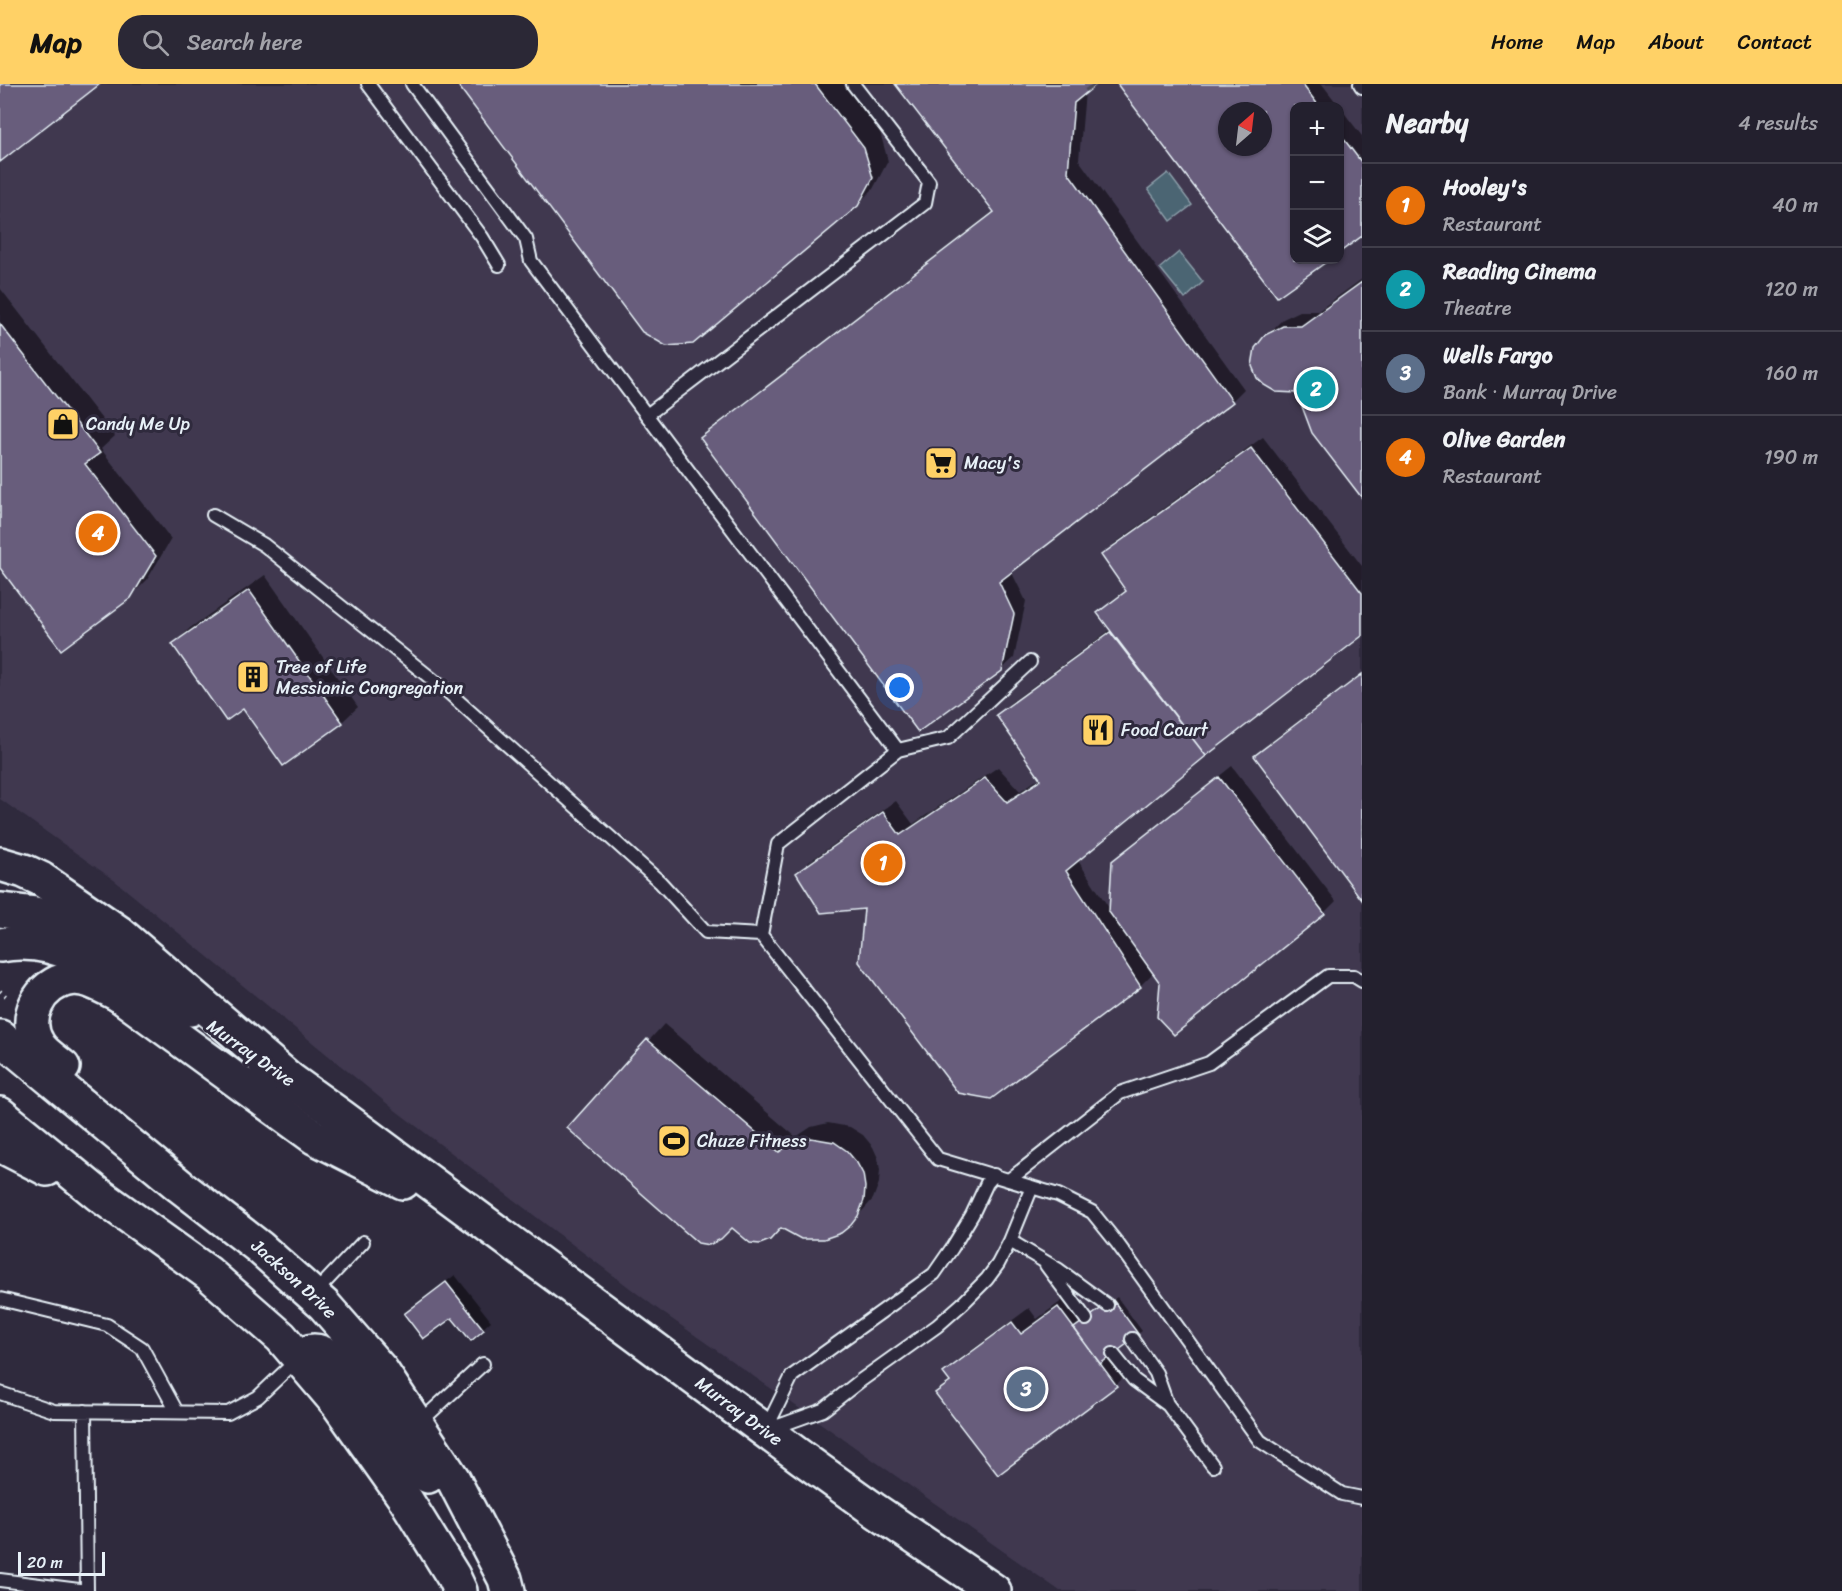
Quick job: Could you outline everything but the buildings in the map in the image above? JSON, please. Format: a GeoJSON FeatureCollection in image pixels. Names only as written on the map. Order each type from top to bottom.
{"type":"FeatureCollection","features":[{"type":"Feature","properties":{"kind":"main road"},"geometry":{"type":"LineString","coordinates":[[0,864],[41,879],[118,932],[287,1077]]}},
{"type":"Feature","properties":{"kind":"main road","name":"Murray Drive"},"geometry":{"type":"LineString","coordinates":[[0,910],[35,914],[114,956],[287,1077],[873,1509],[994,1591]]}},
{"type":"Feature","properties":{"kind":"main road","name":"Murray Drive"},"geometry":{"type":"LineString","coordinates":[[0,945],[15,942],[35,944],[52,946],[67,952],[94,968],[118,994],[314,1137],[488,1226]]}},
{"type":"Feature","properties":{"kind":"main road"},"geometry":{"type":"LineString","coordinates":[[118,994],[81,979],[69,978],[53,984],[36,1002],[31,1018],[31,1030],[39,1046],[157,1143],[180,1186]]}},
{"type":"Feature","properties":{"kind":"main road","name":"Jackson Drive"},"geometry":{"type":"LineString","coordinates":[[0,1037],[180,1186],[259,1247],[324,1305],[381,1370],[453,1479],[506,1585]]}},
{"type":"Feature","properties":{"kind":"main road"},"geometry":{"type":"LineString","coordinates":[[0,1114],[98,1194],[208,1273],[281,1337],[338,1404],[406,1500],[453,1576],[459,1591]]}},
{"type":"Feature","properties":{"kind":"main road"},"geometry":{"type":"LineString","coordinates":[[0,1145],[98,1194]]}},
{"type":"Feature","properties":{"kind":"main road"},"geometry":{"type":"LineString","coordinates":[[299,1359],[304,1353],[312,1350],[322,1352],[341,1367],[424,1472],[506,1585]]}},
{"type":"Feature","properties":{"kind":"lane"},"geometry":{"type":"LineString","coordinates":[[368,84],[482,237],[498,265]]}},
{"type":"Feature","properties":{"kind":"lane"},"geometry":{"type":"LineString","coordinates":[[412,84],[526,239],[531,261],[898,750]]}},
{"type":"Feature","properties":{"kind":"lane"},"geometry":{"type":"LineString","coordinates":[[647,415],[925,203],[929,182],[853,84]]}},
{"type":"Feature","properties":{"kind":"lane"},"geometry":{"type":"LineString","coordinates":[[213,515],[264,545],[447,691],[660,882],[706,932],[761,935],[938,1159],[1058,1195],[1092,1212],[1117,1243],[1260,1442],[1342,1494],[1362,1498]]}},
{"type":"Feature","properties":{"kind":"lane"},"geometry":{"type":"LineString","coordinates":[[761,935],[778,843],[898,750],[948,738],[1030,662]]}},
{"type":"Feature","properties":{"kind":"lane"},"geometry":{"type":"LineString","coordinates":[[1009,1180],[1120,1093],[1209,1063],[1328,976],[1354,976],[1362,981]]}},
{"type":"Feature","properties":{"kind":"lane"},"geometry":{"type":"LineString","coordinates":[[766,1430],[792,1376],[934,1274],[972,1215],[987,1183],[994,1175]]}},
{"type":"Feature","properties":{"kind":"lane"},"geometry":{"type":"LineString","coordinates":[[766,1430],[823,1410],[938,1326],[987,1279],[1010,1241],[1032,1187]]}},
{"type":"Feature","properties":{"kind":"lane"},"geometry":{"type":"LineString","coordinates":[[1010,1241],[1059,1270],[1107,1305]]}},
{"type":"Feature","properties":{"kind":"lane"},"geometry":{"type":"LineString","coordinates":[[313,1295],[363,1242]]}},
{"type":"Feature","properties":{"kind":"lane"},"geometry":{"type":"LineString","coordinates":[[1042,1260],[1086,1319]]}},
{"type":"Feature","properties":{"kind":"lane"},"geometry":{"type":"LineString","coordinates":[[0,1299],[107,1324],[142,1348],[177,1412]]}},
{"type":"Feature","properties":{"kind":"lane"},"geometry":{"type":"LineString","coordinates":[[1132,1339],[1156,1373],[1168,1406]]}},
{"type":"Feature","properties":{"kind":"lane"},"geometry":{"type":"LineString","coordinates":[[1113,1354],[1134,1380],[1168,1406],[1213,1466]]}},
{"type":"Feature","properties":{"kind":"lane"},"geometry":{"type":"LineString","coordinates":[[0,1393],[54,1411],[228,1413],[258,1397],[299,1359]]}},
{"type":"Feature","properties":{"kind":"lane"},"geometry":{"type":"LineString","coordinates":[[417,1425],[483,1364]]}},
{"type":"Feature","properties":{"kind":"lane"},"geometry":{"type":"LineString","coordinates":[[0,1580],[87,1591],[86,1411]]}},
{"type":"Feature","properties":{"kind":"shaded area"},"geometry":{"type":"Polygon","coordinates":[[[0,84],[1362,84],[1362,1591],[1060,1591],[659,1310],[395,1110],[114,880],[0,799],[0,84]]]}},
{"type":"Feature","properties":{"kind":"water"},"geometry":{"type":"Polygon","coordinates":[[[1168,173],[1192,205],[1171,221],[1148,189],[1168,173]]]}},
{"type":"Feature","properties":{"kind":"water"},"geometry":{"type":"Polygon","coordinates":[[[1179,252],[1203,282],[1185,299],[1160,268],[1179,252]]]}},
{"type":"Feature","properties":{"kind":"place","name":"Reading Cinema"},"geometry":{"type":"Point","coordinates":[1316,389]}},
{"type":"Feature","properties":{"kind":"place","name":"Candy Me Up"},"geometry":{"type":"Point","coordinates":[63,424]}},
{"type":"Feature","properties":{"kind":"place","name":"Macy's"},"geometry":{"type":"Point","coordinates":[941,463]}},
{"type":"Feature","properties":{"kind":"place","name":"Olive Garden"},"geometry":{"type":"Point","coordinates":[98,533]}},
{"type":"Feature","properties":{"kind":"place","name":"Tree of Life Messianic Congregation"},"geometry":{"type":"Point","coordinates":[253,677]}},
{"type":"Feature","properties":{"kind":"place","name":"Food Court"},"geometry":{"type":"Point","coordinates":[1098,730]}},
{"type":"Feature","properties":{"kind":"place","name":"Hooley's"},"geometry":{"type":"Point","coordinates":[883,863]}},
{"type":"Feature","properties":{"kind":"place","name":"Chuze Fitness"},"geometry":{"type":"Point","coordinates":[674,1141]}},
{"type":"Feature","properties":{"kind":"place","name":"Wells Fargo"},"geometry":{"type":"Point","coordinates":[1026,1389]}}]}
